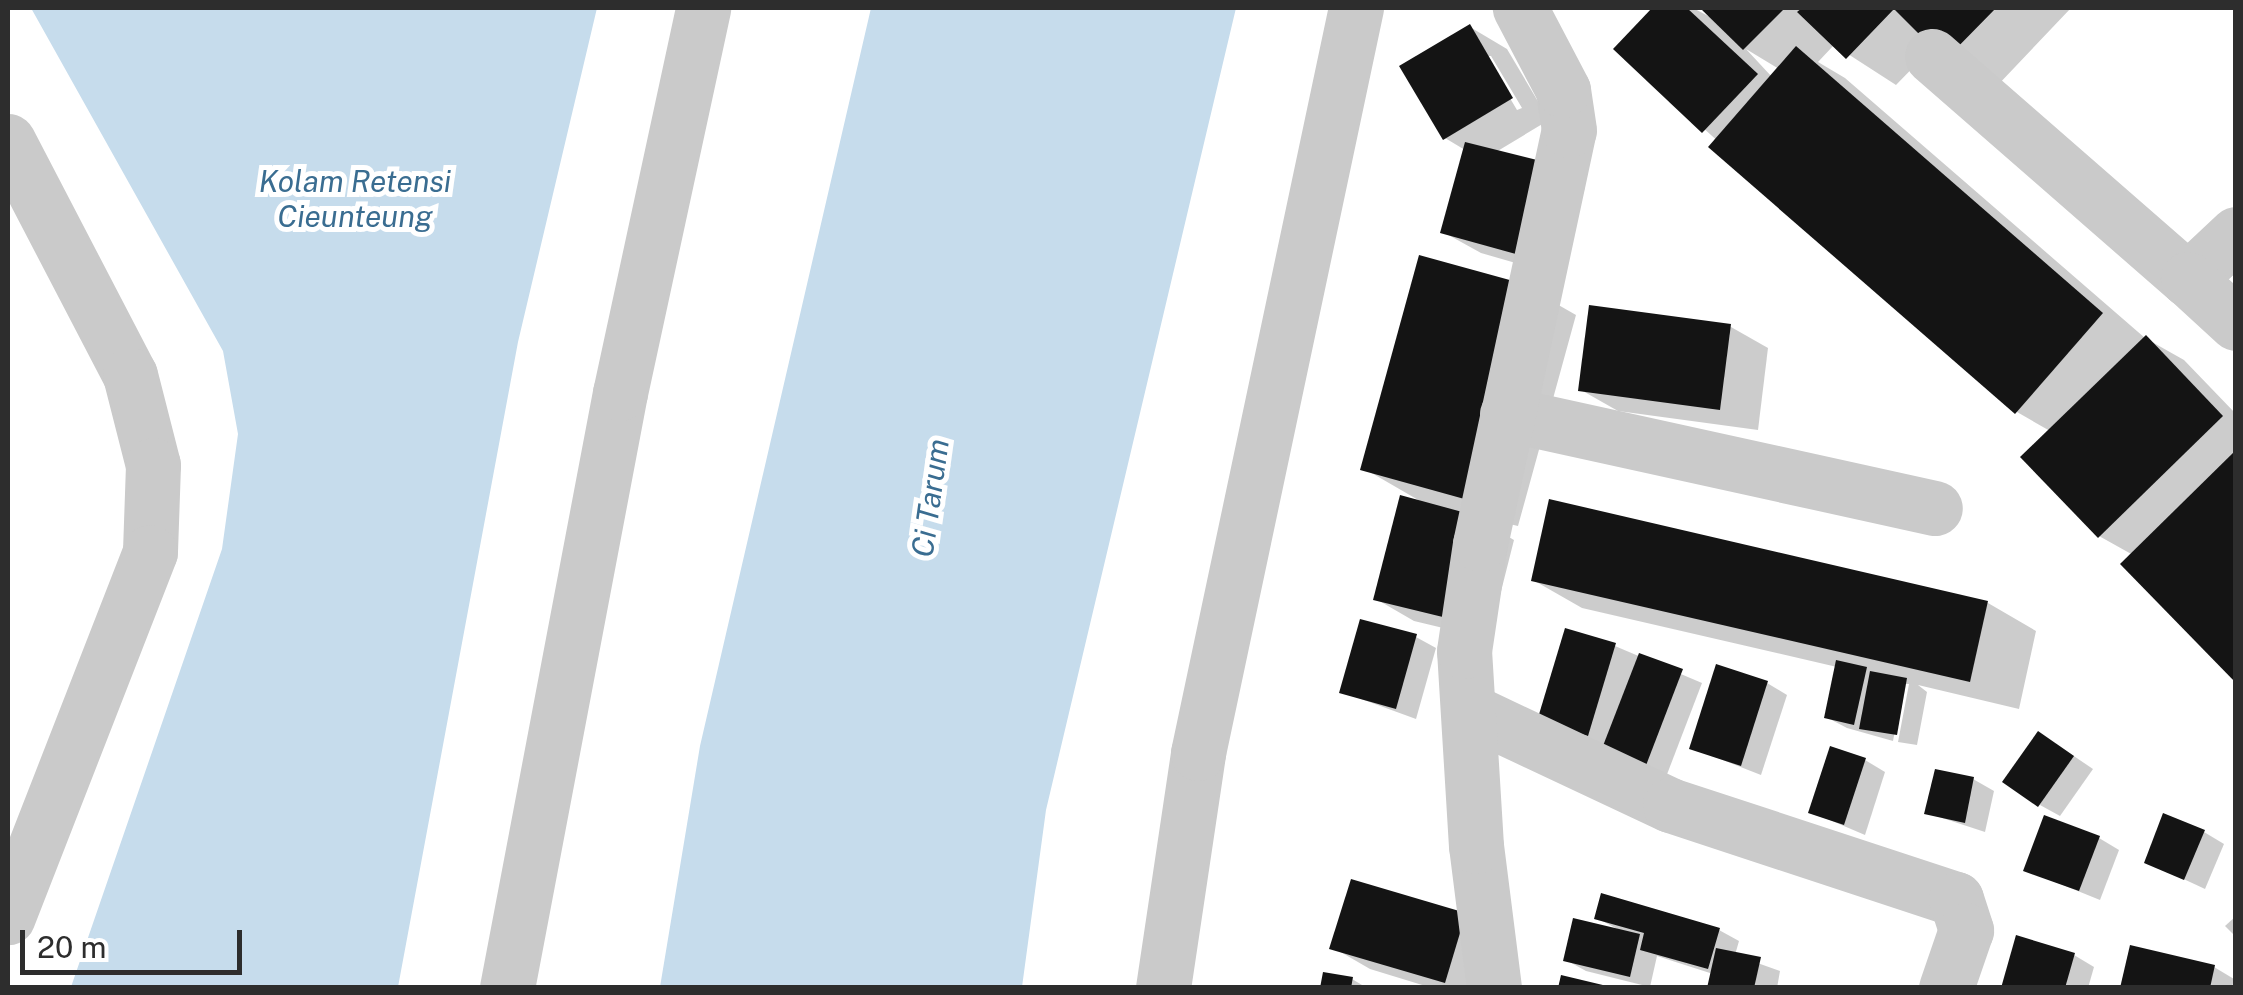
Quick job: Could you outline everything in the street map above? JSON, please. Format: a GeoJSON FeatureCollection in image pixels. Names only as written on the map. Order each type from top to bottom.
{"type":"FeatureCollection","features":[{"type":"Feature","properties":{"kind":"street"},"geometry":{"type":"LineString","coordinates":[[507,988],[620,393],[703,8]]}},
{"type":"Feature","properties":{"kind":"street"},"geometry":{"type":"LineString","coordinates":[[1163,988],[1198,753],[1356,8]]}},
{"type":"Feature","properties":{"kind":"street"},"geometry":{"type":"LineString","coordinates":[[1494,988],[1464,651],[1507,414],[1569,130],[1563,90],[1520,8]]}},
{"type":"Feature","properties":{"kind":"street"},"geometry":{"type":"LineString","coordinates":[[1932,56],[2236,324]]}},
{"type":"Feature","properties":{"kind":"street"},"geometry":{"type":"LineString","coordinates":[[8,141],[130,375],[154,465],[150,552],[8,917]]}},
{"type":"Feature","properties":{"kind":"street"},"geometry":{"type":"LineString","coordinates":[[2188,279],[2236,234]]}},
{"type":"Feature","properties":{"kind":"street"},"geometry":{"type":"LineString","coordinates":[[1507,414],[1936,508]]}},
{"type":"Feature","properties":{"kind":"street"},"geometry":{"type":"LineString","coordinates":[[1468,710],[1670,805],[1956,899],[1966,930],[1946,988]]}},
{"type":"Feature","properties":{"kind":"water","name":"Kolam Retensi Cieunteung"},"geometry":{"type":"Polygon","coordinates":[[[31,8],[597,8],[518,342],[398,987],[71,987],[222,549],[238,434],[223,351],[31,8]]]}},
{"type":"Feature","properties":{"kind":"water","name":"Ci Tarum"},"geometry":{"type":"Polygon","coordinates":[[[871,8],[1236,8],[1046,810],[1022,987],[660,987],[700,746],[871,8]]]}},
{"type":"Feature","properties":{"kind":"building"},"geometry":{"type":"Polygon","coordinates":[[[1652,8],[1687,8],[1758,74],[1702,133],[1613,49],[1652,8]]]}},
{"type":"Feature","properties":{"kind":"building"},"geometry":{"type":"Polygon","coordinates":[[[1700,8],[1785,8],[1743,50],[1700,8]]]}},
{"type":"Feature","properties":{"kind":"building"},"geometry":{"type":"Polygon","coordinates":[[[1802,8],[1996,8],[1945,60],[1894,9],[1846,59],[1797,12],[1802,8]]]}},
{"type":"Feature","properties":{"kind":"building"},"geometry":{"type":"Polygon","coordinates":[[[1470,24],[1513,98],[1443,140],[1399,66],[1470,24]]]}},
{"type":"Feature","properties":{"kind":"building"},"geometry":{"type":"Polygon","coordinates":[[[1796,46],[2103,313],[2015,414],[1708,147],[1796,46]]]}},
{"type":"Feature","properties":{"kind":"building"},"geometry":{"type":"Polygon","coordinates":[[[1465,142],[1549,163],[1523,256],[1440,233],[1465,142]]]}},
{"type":"Feature","properties":{"kind":"building"},"geometry":{"type":"Polygon","coordinates":[[[1419,255],[1528,285],[1468,500],[1360,470],[1419,255]]]}},
{"type":"Feature","properties":{"kind":"building"},"geometry":{"type":"Polygon","coordinates":[[[1589,305],[1731,324],[1720,410],[1578,391],[1589,305]]]}},
{"type":"Feature","properties":{"kind":"building"},"geometry":{"type":"Polygon","coordinates":[[[2146,335],[2223,416],[2098,538],[2020,457],[2146,335]]]}},
{"type":"Feature","properties":{"kind":"building"},"geometry":{"type":"Polygon","coordinates":[[[2236,450],[2236,683],[2120,564],[2236,450]]]}},
{"type":"Feature","properties":{"kind":"building"},"geometry":{"type":"Polygon","coordinates":[[[1400,495],[1477,516],[1451,619],[1373,600],[1400,495]]]}},
{"type":"Feature","properties":{"kind":"building"},"geometry":{"type":"Polygon","coordinates":[[[1549,499],[1988,601],[1970,682],[1531,581],[1549,499]]]}},
{"type":"Feature","properties":{"kind":"building"},"geometry":{"type":"Polygon","coordinates":[[[1360,619],[1417,634],[1396,709],[1339,693],[1360,619]]]}},
{"type":"Feature","properties":{"kind":"building"},"geometry":{"type":"Polygon","coordinates":[[[1565,628],[1616,643],[1588,736],[1537,721],[1565,628]]]}},
{"type":"Feature","properties":{"kind":"building"},"geometry":{"type":"Polygon","coordinates":[[[1639,653],[1683,669],[1645,768],[1601,751],[1639,653]]]}},
{"type":"Feature","properties":{"kind":"building"},"geometry":{"type":"Polygon","coordinates":[[[1836,660],[1867,667],[1854,725],[1824,718],[1836,660]]]}},
{"type":"Feature","properties":{"kind":"building"},"geometry":{"type":"Polygon","coordinates":[[[1716,664],[1768,681],[1741,766],[1689,749],[1716,664]]]}},
{"type":"Feature","properties":{"kind":"building"},"geometry":{"type":"Polygon","coordinates":[[[1870,671],[1907,678],[1897,735],[1859,729],[1870,671]]]}},
{"type":"Feature","properties":{"kind":"building"},"geometry":{"type":"Polygon","coordinates":[[[2038,731],[2074,756],[2038,807],[2002,782],[2038,731]]]}},
{"type":"Feature","properties":{"kind":"building"},"geometry":{"type":"Polygon","coordinates":[[[1830,746],[1866,758],[1844,825],[1808,813],[1830,746]]]}},
{"type":"Feature","properties":{"kind":"building"},"geometry":{"type":"Polygon","coordinates":[[[1935,769],[1974,777],[1965,823],[1924,814],[1935,769]]]}},
{"type":"Feature","properties":{"kind":"building"},"geometry":{"type":"Polygon","coordinates":[[[2163,813],[2205,830],[2184,880],[2144,863],[2163,813]]]}},
{"type":"Feature","properties":{"kind":"building"},"geometry":{"type":"Polygon","coordinates":[[[2044,815],[2100,836],[2079,891],[2023,871],[2044,815]]]}},
{"type":"Feature","properties":{"kind":"building"},"geometry":{"type":"Polygon","coordinates":[[[1351,879],[1466,913],[1445,983],[1329,949],[1351,879]]]}},
{"type":"Feature","properties":{"kind":"building"},"geometry":{"type":"Polygon","coordinates":[[[1601,893],[1720,928],[1708,969],[1640,950],[1644,933],[1594,919],[1601,893]]]}},
{"type":"Feature","properties":{"kind":"building"},"geometry":{"type":"Polygon","coordinates":[[[1573,918],[1640,934],[1630,977],[1563,961],[1573,918]]]}},
{"type":"Feature","properties":{"kind":"building"},"geometry":{"type":"Polygon","coordinates":[[[2016,935],[2075,953],[2065,988],[2001,988],[2016,935]]]}},
{"type":"Feature","properties":{"kind":"building"},"geometry":{"type":"Polygon","coordinates":[[[2130,945],[2215,965],[2210,988],[2120,988],[2130,945]]]}},
{"type":"Feature","properties":{"kind":"building"},"geometry":{"type":"Polygon","coordinates":[[[1716,948],[1761,957],[1754,988],[1707,988],[1716,948]]]}},
{"type":"Feature","properties":{"kind":"building"},"geometry":{"type":"Polygon","coordinates":[[[1323,972],[1353,977],[1351,988],[1320,988],[1323,972]]]}},
{"type":"Feature","properties":{"kind":"building"},"geometry":{"type":"Polygon","coordinates":[[[1561,975],[1607,986],[1558,988],[1561,975]]]}}]}
